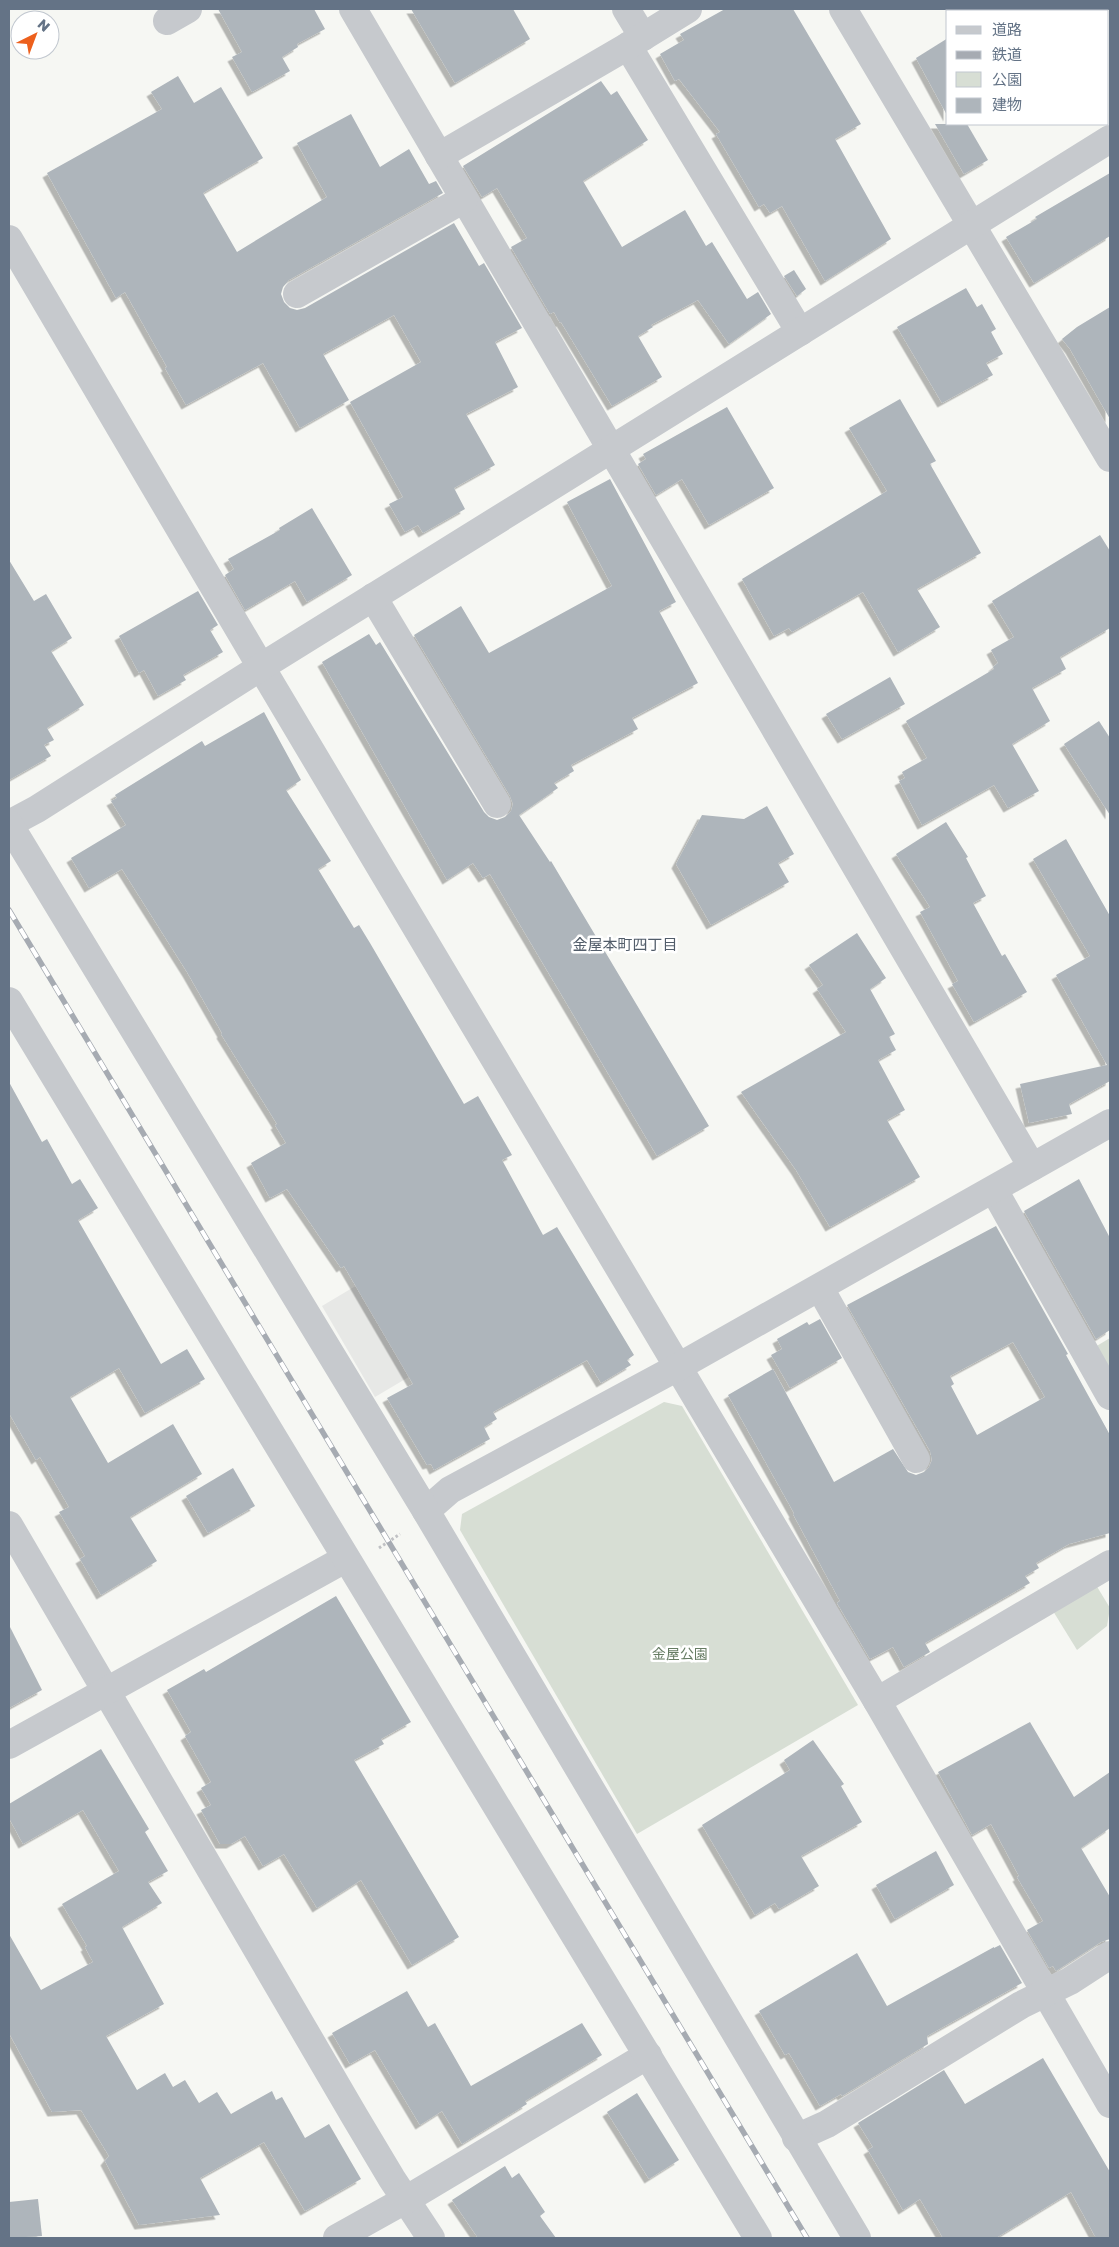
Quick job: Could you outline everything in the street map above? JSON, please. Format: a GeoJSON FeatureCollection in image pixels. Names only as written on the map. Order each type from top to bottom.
{"type":"FeatureCollection","features":[{"type":"Feature","properties":{"kind":"street"},"geometry":{"type":"LineString","coordinates":[[353,9],[1032,1167]]}},
{"type":"Feature","properties":{"kind":"street"},"geometry":{"type":"LineString","coordinates":[[626,9],[636,42],[800,332]]}},
{"type":"Feature","properties":{"kind":"street"},"geometry":{"type":"LineString","coordinates":[[439,156],[636,42],[688,9]]}},
{"type":"Feature","properties":{"kind":"street"},"geometry":{"type":"LineString","coordinates":[[843,9],[1110,458]]}},
{"type":"Feature","properties":{"kind":"street"},"geometry":{"type":"LineString","coordinates":[[857,2238],[426,1511],[9,824],[37,809],[373,597],[1110,139]]}},
{"type":"Feature","properties":{"kind":"street"},"geometry":{"type":"LineString","coordinates":[[297,294],[464,199]]}},
{"type":"Feature","properties":{"kind":"street"},"geometry":{"type":"LineString","coordinates":[[9,239],[261,667],[877,1701],[1110,2104]]}},
{"type":"Feature","properties":{"kind":"street"},"geometry":{"type":"LineString","coordinates":[[373,597],[497,804]]}},
{"type":"Feature","properties":{"kind":"street"},"geometry":{"type":"LineString","coordinates":[[9,1001],[345,1559],[758,2238]]}},
{"type":"Feature","properties":{"kind":"street"},"geometry":{"type":"LineString","coordinates":[[426,1511],[450,1490],[678,1367],[1110,1123]]}},
{"type":"Feature","properties":{"kind":"street"},"geometry":{"type":"LineString","coordinates":[[994,1190],[1110,1396]]}},
{"type":"Feature","properties":{"kind":"street"},"geometry":{"type":"LineString","coordinates":[[820,1288],[916,1459]]}},
{"type":"Feature","properties":{"kind":"street"},"geometry":{"type":"LineString","coordinates":[[9,1525],[360,2125],[392,2179],[431,2238]]}},
{"type":"Feature","properties":{"kind":"street"},"geometry":{"type":"LineString","coordinates":[[9,1745],[345,1559]]}},
{"type":"Feature","properties":{"kind":"street"},"geometry":{"type":"LineString","coordinates":[[877,1701],[1110,1564]]}},
{"type":"Feature","properties":{"kind":"street"},"geometry":{"type":"LineString","coordinates":[[796,2138],[827,2124],[1021,2005],[1070,1981],[1110,1955]]}},
{"type":"Feature","properties":{"kind":"street"},"geometry":{"type":"LineString","coordinates":[[338,2238],[407,2200],[648,2055]]}},
{"type":"Feature","properties":{"kind":"path"},"geometry":{"type":"LineString","coordinates":[[345,1559],[374,1551],[388,1543],[426,1511]]}},
{"type":"Feature","properties":{"kind":"shaded area"},"geometry":{"type":"Polygon","coordinates":[[[468,1219],[522,1310],[375,1397],[322,1306],[468,1219]]]}},
{"type":"Feature","properties":{"kind":"green space"},"geometry":{"type":"Polygon","coordinates":[[[1110,1338],[1110,1373],[1095,1347],[1110,1338]]]}},
{"type":"Feature","properties":{"kind":"green space","name":"金屋公園"},"geometry":{"type":"Polygon","coordinates":[[[664,1402],[682,1406],[858,1705],[637,1834],[460,1530],[462,1514],[664,1402]]]}},
{"type":"Feature","properties":{"kind":"green space"},"geometry":{"type":"Polygon","coordinates":[[[1096,1585],[1110,1608],[1107,1626],[1077,1650],[1053,1611],[1096,1585]]]}},
{"type":"Feature","properties":{"kind":"building"},"geometry":{"type":"Polygon","coordinates":[[[218,9],[314,9],[325,29],[297,44],[298,47],[282,57],[290,71],[252,92],[232,57],[242,52],[218,9]]]}},
{"type":"Feature","properties":{"kind":"building"},"geometry":{"type":"Polygon","coordinates":[[[411,9],[513,9],[530,39],[455,83],[411,9]]]}},
{"type":"Feature","properties":{"kind":"building"},"geometry":{"type":"Polygon","coordinates":[[[725,9],[793,9],[861,124],[835,139],[891,239],[825,281],[782,206],[770,213],[764,204],[759,207],[716,134],[720,132],[679,79],[675,81],[660,54],[684,40],[680,34],[725,9]]]}},
{"type":"Feature","properties":{"kind":"building"},"geometry":{"type":"Polygon","coordinates":[[[946,39],[946,113],[916,58],[946,39]]]}},
{"type":"Feature","properties":{"kind":"building"},"geometry":{"type":"Polygon","coordinates":[[[178,76],[194,103],[221,87],[263,158],[203,193],[237,252],[327,197],[297,143],[351,114],[380,167],[409,149],[429,184],[436,181],[443,193],[289,280],[283,287],[281,294],[284,302],[290,308],[297,310],[305,308],[454,223],[479,266],[484,263],[522,328],[495,342],[518,387],[466,414],[495,465],[454,488],[465,509],[423,533],[418,525],[405,532],[389,504],[403,497],[350,402],[421,362],[394,315],[323,354],[349,400],[300,428],[263,363],[186,405],[125,292],[116,298],[47,173],[162,109],[151,92],[178,76]]]}},
{"type":"Feature","properties":{"kind":"building"},"geometry":{"type":"Polygon","coordinates":[[[601,81],[611,95],[617,91],[648,140],[583,181],[622,247],[685,210],[706,246],[712,242],[747,299],[758,292],[771,314],[729,344],[698,300],[651,325],[653,327],[638,336],[662,377],[612,406],[561,322],[554,312],[550,314],[511,247],[527,238],[497,188],[482,197],[463,166],[601,81]]]}},
{"type":"Feature","properties":{"kind":"building"},"geometry":{"type":"Polygon","coordinates":[[[935,124],[968,125],[988,160],[964,174],[935,124]]]}},
{"type":"Feature","properties":{"kind":"building"},"geometry":{"type":"Polygon","coordinates":[[[1110,173],[1110,236],[1034,283],[1006,237],[1037,219],[1035,217],[1110,173]]]}},
{"type":"Feature","properties":{"kind":"building"},"geometry":{"type":"Polygon","coordinates":[[[794,270],[806,289],[797,296],[784,276],[794,270]]]}},
{"type":"Feature","properties":{"kind":"building"},"geometry":{"type":"Polygon","coordinates":[[[966,288],[977,307],[982,304],[996,329],[991,332],[1003,354],[986,363],[993,375],[942,403],[897,327],[966,288]]]}},
{"type":"Feature","properties":{"kind":"building"},"geometry":{"type":"Polygon","coordinates":[[[1110,307],[1110,419],[1070,349],[1062,339],[1077,327],[1110,307]]]}},
{"type":"Feature","properties":{"kind":"building"},"geometry":{"type":"Polygon","coordinates":[[[900,399],[936,461],[930,464],[981,553],[917,589],[940,627],[898,652],[863,592],[792,632],[789,628],[774,636],[742,579],[887,491],[849,428],[900,399]]]}},
{"type":"Feature","properties":{"kind":"building"},"geometry":{"type":"Polygon","coordinates":[[[727,407],[774,488],[709,525],[682,479],[656,495],[638,464],[646,459],[643,454],[727,407]]]}},
{"type":"Feature","properties":{"kind":"building"},"geometry":{"type":"Polygon","coordinates":[[[610,479],[676,602],[659,611],[698,683],[632,718],[638,729],[571,765],[574,771],[554,783],[558,788],[519,815],[551,861],[709,1126],[657,1156],[490,874],[483,878],[473,863],[447,880],[322,662],[369,634],[376,645],[380,642],[484,812],[489,817],[497,820],[505,817],[511,811],[513,804],[510,796],[414,635],[461,606],[489,653],[612,586],[567,502],[610,479]]]}},
{"type":"Feature","properties":{"kind":"building"},"geometry":{"type":"Polygon","coordinates":[[[312,508],[352,575],[307,602],[295,581],[245,610],[225,575],[234,569],[228,559],[280,530],[279,528],[312,508]]]}},
{"type":"Feature","properties":{"kind":"building"},"geometry":{"type":"Polygon","coordinates":[[[1100,535],[1110,551],[1110,628],[1060,657],[1066,669],[1032,688],[1050,721],[1012,744],[1039,791],[1008,808],[994,785],[922,825],[899,781],[905,778],[902,772],[927,758],[906,721],[994,669],[993,667],[998,663],[991,650],[1014,637],[992,601],[1100,535]]]}},
{"type":"Feature","properties":{"kind":"building"},"geometry":{"type":"Polygon","coordinates":[[[9,560],[34,601],[46,594],[72,638],[51,651],[84,705],[47,728],[54,740],[44,745],[51,756],[9,780],[9,560]]]}},
{"type":"Feature","properties":{"kind":"building"},"geometry":{"type":"Polygon","coordinates":[[[198,591],[218,625],[210,630],[223,652],[183,675],[186,680],[158,696],[144,670],[139,673],[119,636],[198,591]]]}},
{"type":"Feature","properties":{"kind":"building"},"geometry":{"type":"Polygon","coordinates":[[[890,677],[905,704],[842,739],[826,714],[890,677]]]}},
{"type":"Feature","properties":{"kind":"building"},"geometry":{"type":"Polygon","coordinates":[[[264,712],[301,780],[286,790],[331,861],[318,869],[354,928],[359,925],[464,1104],[478,1096],[512,1155],[502,1160],[543,1235],[557,1227],[634,1355],[627,1360],[631,1365],[601,1383],[587,1360],[493,1412],[497,1419],[484,1427],[490,1439],[434,1470],[431,1464],[427,1465],[387,1398],[413,1384],[344,1266],[341,1268],[287,1189],[270,1198],[251,1163],[286,1143],[275,1125],[277,1124],[221,1034],[187,972],[122,869],[89,888],[71,858],[126,825],[111,801],[117,798],[115,795],[202,741],[205,746],[264,712]]]}},
{"type":"Feature","properties":{"kind":"building"},"geometry":{"type":"Polygon","coordinates":[[[1099,721],[1110,738],[1110,815],[1064,744],[1099,721]]]}},
{"type":"Feature","properties":{"kind":"building"},"geometry":{"type":"Polygon","coordinates":[[[767,806],[794,854],[778,863],[789,882],[711,925],[676,864],[702,815],[744,819],[767,806]]]}},
{"type":"Feature","properties":{"kind":"building"},"geometry":{"type":"Polygon","coordinates":[[[946,822],[968,857],[966,858],[986,896],[973,903],[1002,956],[1005,954],[1027,992],[974,1022],[952,984],[958,981],[920,912],[930,907],[896,854],[946,822]]]}},
{"type":"Feature","properties":{"kind":"building"},"geometry":{"type":"Polygon","coordinates":[[[1066,839],[1110,916],[1110,1081],[1069,1104],[1072,1114],[1029,1123],[1020,1084],[1107,1065],[1056,975],[1090,956],[1033,859],[1066,839]]]}},
{"type":"Feature","properties":{"kind":"building"},"geometry":{"type":"Polygon","coordinates":[[[857,933],[886,978],[870,989],[895,1034],[889,1037],[896,1050],[878,1060],[905,1110],[887,1120],[920,1177],[830,1227],[796,1170],[741,1092],[846,1032],[817,989],[823,985],[809,965],[857,933]]]}},
{"type":"Feature","properties":{"kind":"building"},"geometry":{"type":"Polygon","coordinates":[[[9,1082],[42,1142],[47,1139],[72,1184],[80,1179],[98,1208],[78,1220],[161,1364],[187,1349],[205,1379],[145,1413],[119,1368],[70,1397],[108,1463],[173,1424],[202,1474],[130,1517],[157,1561],[101,1595],[80,1559],[85,1556],[59,1512],[69,1507],[40,1457],[36,1460],[9,1413],[9,1082]]]}},
{"type":"Feature","properties":{"kind":"building"},"geometry":{"type":"Polygon","coordinates":[[[1079,1179],[1110,1238],[1110,1330],[1096,1339],[1024,1211],[1079,1179]]]}},
{"type":"Feature","properties":{"kind":"building"},"geometry":{"type":"Polygon","coordinates":[[[996,1226],[1068,1354],[1066,1355],[1110,1435],[1110,1533],[1069,1544],[1036,1563],[1039,1568],[1025,1576],[1030,1583],[925,1643],[930,1652],[904,1667],[893,1647],[870,1659],[837,1603],[840,1601],[794,1513],[728,1395],[773,1369],[834,1482],[893,1449],[908,1472],[916,1475],[924,1472],[932,1460],[930,1451],[847,1305],[996,1226]],[[1013,1342],[950,1376],[954,1384],[951,1386],[977,1435],[1045,1397],[1013,1342]]]}},
{"type":"Feature","properties":{"kind":"building"},"geometry":{"type":"Polygon","coordinates":[[[820,1319],[842,1358],[790,1388],[771,1355],[782,1349],[777,1339],[807,1322],[809,1325],[820,1319]]]}},
{"type":"Feature","properties":{"kind":"building"},"geometry":{"type":"Polygon","coordinates":[[[233,1468],[255,1506],[208,1533],[186,1496],[233,1468]]]}},
{"type":"Feature","properties":{"kind":"building"},"geometry":{"type":"Polygon","coordinates":[[[336,1596],[411,1722],[381,1739],[384,1744],[354,1760],[459,1937],[412,1965],[361,1880],[317,1908],[284,1854],[263,1866],[245,1836],[231,1844],[220,1844],[201,1810],[211,1805],[201,1788],[211,1782],[185,1736],[191,1732],[167,1690],[204,1669],[206,1672],[336,1596]]]}},
{"type":"Feature","properties":{"kind":"building"},"geometry":{"type":"Polygon","coordinates":[[[9,1625],[42,1690],[9,1708],[9,1625]]]}},
{"type":"Feature","properties":{"kind":"building"},"geometry":{"type":"Polygon","coordinates":[[[1030,1722],[1074,1797],[1110,1772],[1110,1828],[1081,1848],[1110,1897],[1110,1939],[1101,1942],[1056,1971],[1053,1966],[1049,1968],[1027,1930],[1043,1921],[1017,1877],[1019,1876],[991,1824],[972,1835],[938,1772],[1030,1722]]]}},
{"type":"Feature","properties":{"kind":"building"},"geometry":{"type":"Polygon","coordinates":[[[813,1740],[844,1784],[841,1786],[862,1822],[801,1856],[819,1886],[779,1909],[775,1903],[755,1915],[702,1825],[790,1770],[784,1760],[813,1740]]]}},
{"type":"Feature","properties":{"kind":"building"},"geometry":{"type":"Polygon","coordinates":[[[101,1749],[149,1829],[145,1832],[168,1871],[148,1882],[162,1903],[122,1927],[164,2004],[106,2036],[137,2090],[165,2073],[173,2087],[185,2080],[199,2103],[217,2092],[231,2114],[272,2091],[276,2100],[282,2097],[305,2138],[329,2124],[361,2179],[305,2211],[264,2142],[200,2178],[220,2215],[139,2225],[105,2161],[109,2156],[81,2110],[52,2112],[9,2033],[9,1934],[41,1990],[93,1962],[85,1947],[87,1946],[62,1904],[119,1871],[83,1810],[23,1844],[9,1818],[9,1804],[101,1749]]]}},
{"type":"Feature","properties":{"kind":"building"},"geometry":{"type":"Polygon","coordinates":[[[936,1851],[954,1885],[895,1919],[876,1885],[936,1851]]]}},
{"type":"Feature","properties":{"kind":"building"},"geometry":{"type":"Polygon","coordinates":[[[1000,1945],[1022,1983],[927,2036],[928,2044],[842,2096],[841,2094],[820,2106],[789,2053],[785,2055],[759,2011],[857,1953],[887,2006],[1000,1945]]]}},
{"type":"Feature","properties":{"kind":"building"},"geometry":{"type":"Polygon","coordinates":[[[407,1991],[428,2027],[435,2023],[471,2086],[582,2023],[602,2055],[525,2101],[527,2104],[462,2144],[442,2111],[420,2125],[375,2050],[350,2064],[332,2033],[407,1991]]]}},
{"type":"Feature","properties":{"kind":"building"},"geometry":{"type":"Polygon","coordinates":[[[1043,2058],[1110,2172],[1110,2238],[1096,2238],[1071,2192],[996,2238],[943,2238],[920,2199],[903,2210],[868,2150],[873,2147],[858,2123],[944,2070],[965,2104],[1043,2058]]]}},
{"type":"Feature","properties":{"kind":"building"},"geometry":{"type":"Polygon","coordinates":[[[637,2093],[679,2160],[649,2179],[607,2112],[637,2093]]]}},
{"type":"Feature","properties":{"kind":"building"},"geometry":{"type":"Polygon","coordinates":[[[505,2166],[512,2178],[519,2173],[545,2212],[540,2216],[556,2238],[478,2238],[452,2200],[505,2166]]]}},
{"type":"Feature","properties":{"kind":"building"},"geometry":{"type":"Polygon","coordinates":[[[38,2199],[42,2236],[9,2238],[9,2202],[38,2199]]]}},
{"type":"Feature","properties":{"kind":"railway"},"geometry":{"type":"LineString","coordinates":[[9,910],[807,2238]]}},
{"type":"Feature","properties":{"kind":"district","name":"金屋本町四丁目"},"geometry":{"type":"Point","coordinates":[625,945]}}]}
